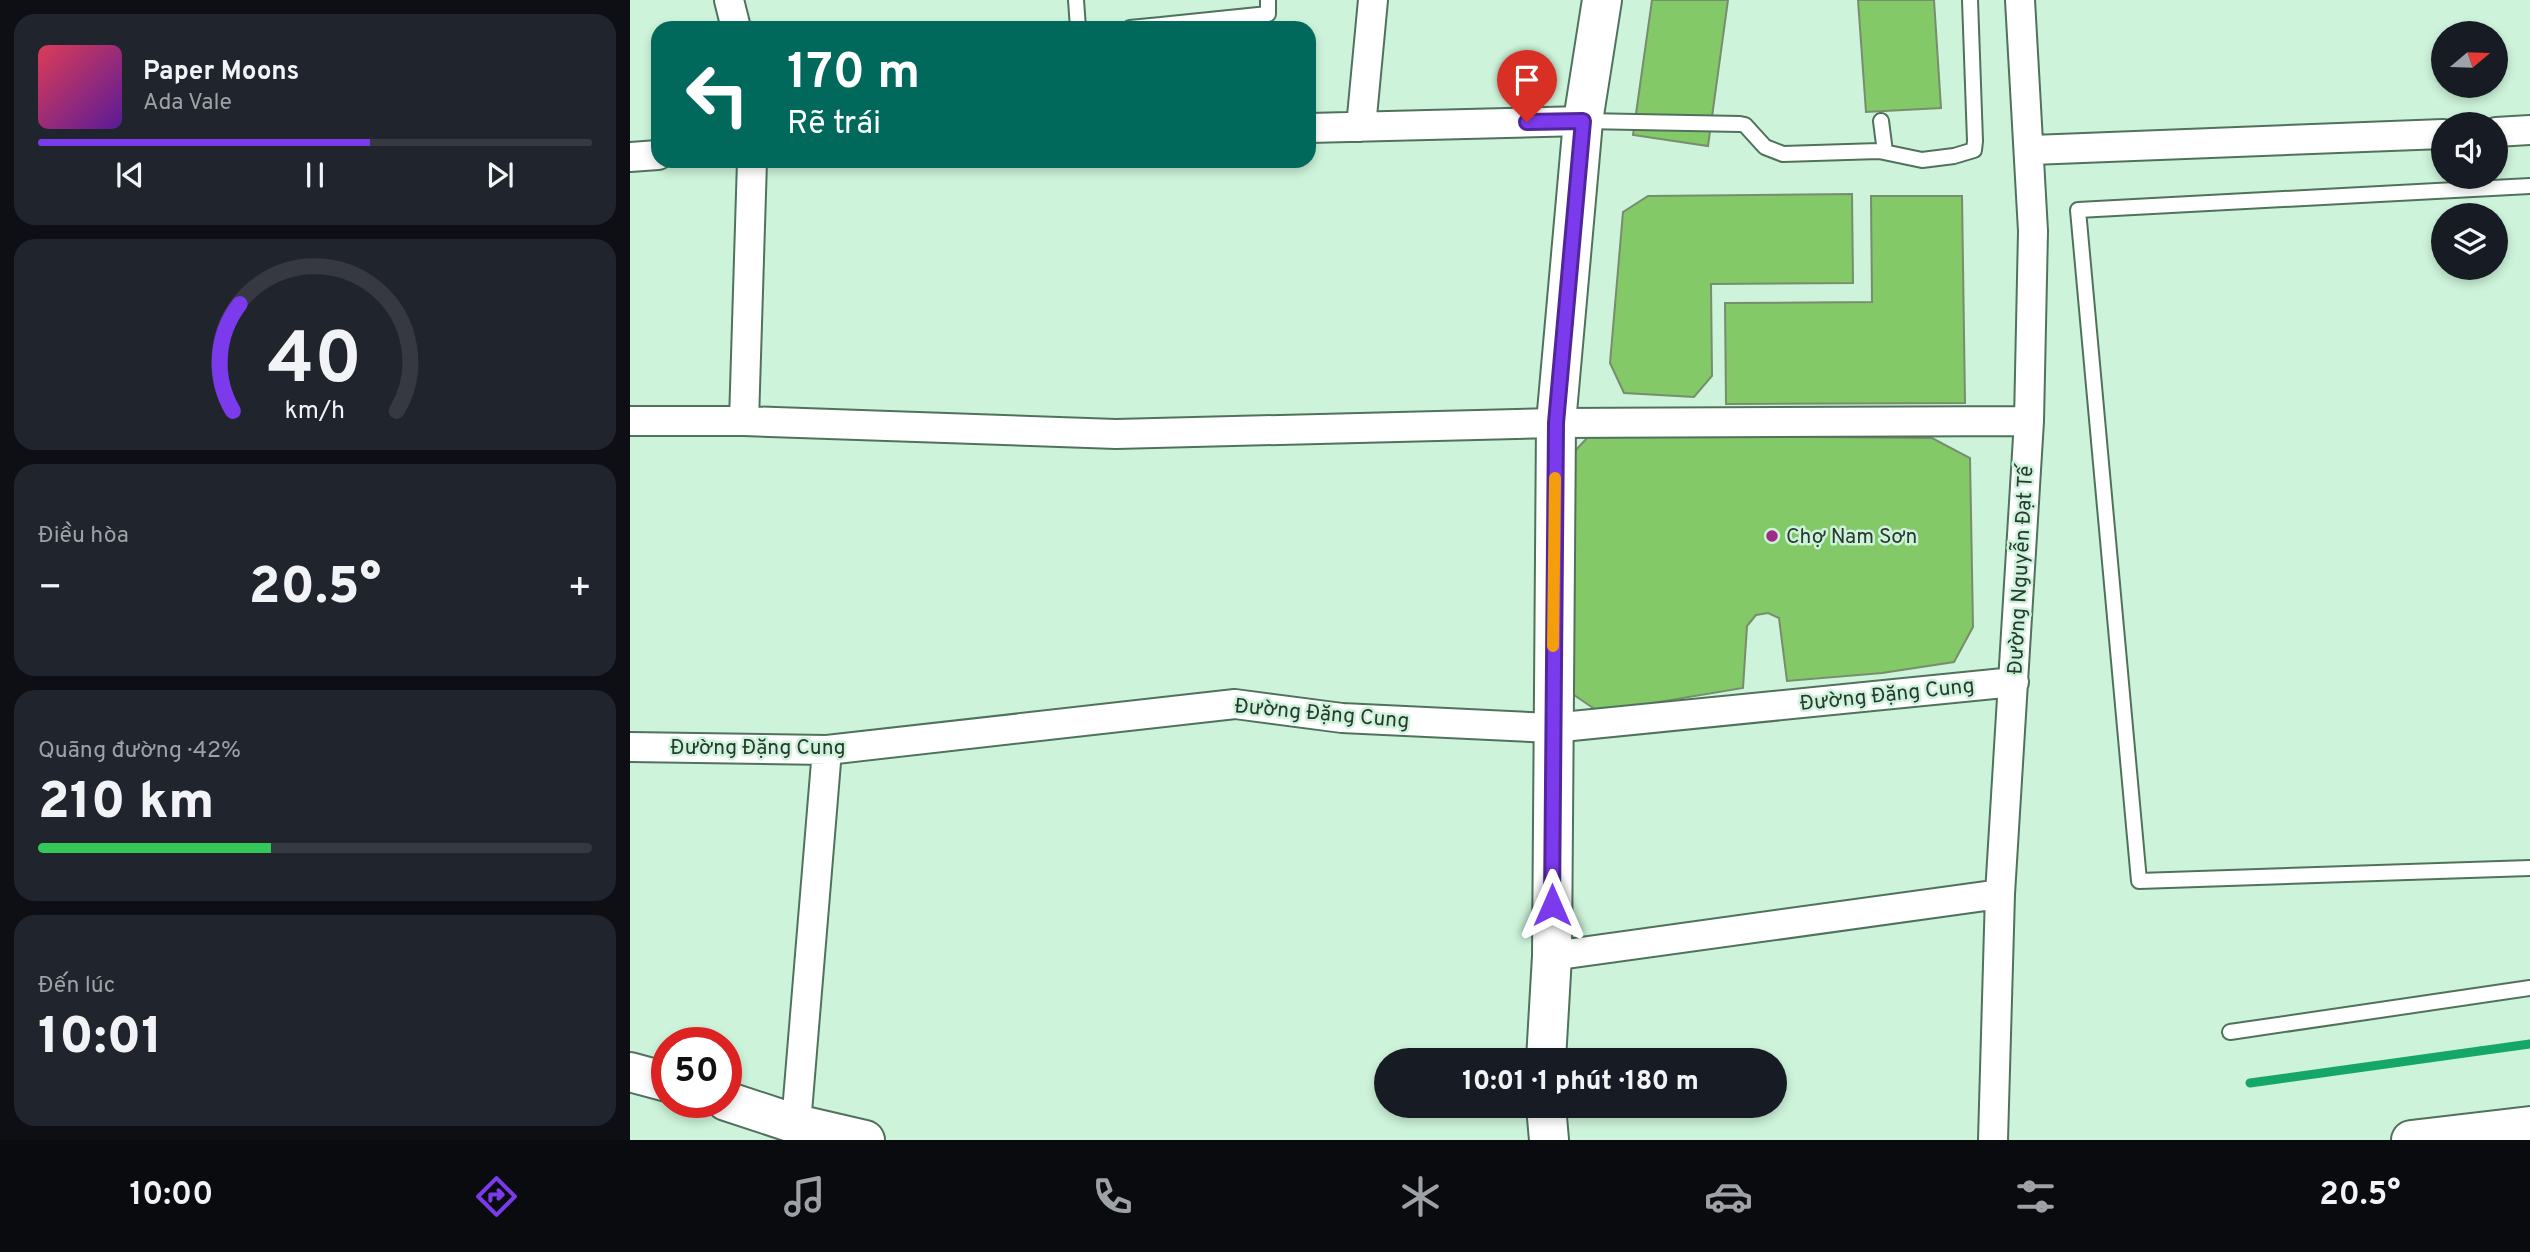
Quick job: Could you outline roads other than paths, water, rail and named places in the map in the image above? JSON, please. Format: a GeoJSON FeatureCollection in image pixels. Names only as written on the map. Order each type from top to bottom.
{"type":"FeatureCollection","features":[{"type":"Feature","properties":{"kind":"main road"},"geometry":{"type":"LineString","coordinates":[[1547,1048],[1552,956],[1556,423],[1583,121],[1602,0]]}},
{"type":"Feature","properties":{"kind":"main road"},"geometry":{"type":"LineString","coordinates":[[630,1072],[651,1078]]}},
{"type":"Feature","properties":{"kind":"main road"},"geometry":{"type":"LineString","coordinates":[[742,1106],[796,1124],[865,1140]]}},
{"type":"Feature","properties":{"kind":"main road"},"geometry":{"type":"LineString","coordinates":[[1547,1118],[1549,1140]]}},
{"type":"Feature","properties":{"kind":"main road"},"geometry":{"type":"LineString","coordinates":[[2412,1140],[2530,1126]]}},
{"type":"Feature","properties":{"kind":"street"},"geometry":{"type":"LineString","coordinates":[[1361,127],[1373,0]]}},
{"type":"Feature","properties":{"kind":"street","name":"Đường Nguyễn Đạt Tế"},"geometry":{"type":"LineString","coordinates":[[1993,1140],[2000,894],[2029,421],[2033,231],[2020,0]]}},
{"type":"Feature","properties":{"kind":"street"},"geometry":{"type":"LineString","coordinates":[[1316,128],[1583,121]]}},
{"type":"Feature","properties":{"kind":"street"},"geometry":{"type":"LineString","coordinates":[[2508,131],[2530,130]]}},
{"type":"Feature","properties":{"kind":"street"},"geometry":{"type":"LineString","coordinates":[[2029,150],[2431,134]]}},
{"type":"Feature","properties":{"kind":"street"},"geometry":{"type":"LineString","coordinates":[[630,157],[651,156]]}},
{"type":"Feature","properties":{"kind":"street"},"geometry":{"type":"LineString","coordinates":[[744,421],[752,168]]}},
{"type":"Feature","properties":{"kind":"street"},"geometry":{"type":"LineString","coordinates":[[630,421],[744,421],[1116,434],[1556,423],[2029,421]]}},
{"type":"Feature","properties":{"kind":"street","name":"Đường Đặng Cung"},"geometry":{"type":"LineString","coordinates":[[630,747],[827,750],[1235,704],[1342,719],[1552,728],[2014,682]]}},
{"type":"Feature","properties":{"kind":"street"},"geometry":{"type":"LineString","coordinates":[[796,1124],[827,750]]}},
{"type":"Feature","properties":{"kind":"street"},"geometry":{"type":"LineString","coordinates":[[1552,956],[2000,894]]}},
{"type":"Feature","properties":{"kind":"lane"},"geometry":{"type":"LineString","coordinates":[[1076,0],[1078,21]]}},
{"type":"Feature","properties":{"kind":"lane"},"geometry":{"type":"LineString","coordinates":[[1210,21],[1268,14],[1268,0]]}},
{"type":"Feature","properties":{"kind":"lane"},"geometry":{"type":"LineString","coordinates":[[1583,121],[1740,124],[1745,125],[1765,148],[1783,154],[1885,152],[1922,160],[1954,156],[1974,150],[1970,0]]}},
{"type":"Feature","properties":{"kind":"lane"},"geometry":{"type":"LineString","coordinates":[[1881,121],[1885,152]]}},
{"type":"Feature","properties":{"kind":"lane"},"geometry":{"type":"LineString","coordinates":[[2530,186],[2078,209],[2139,881],[2530,868]]}},
{"type":"Feature","properties":{"kind":"lane"},"geometry":{"type":"LineString","coordinates":[[2230,1032],[2530,988]]}},
{"type":"Feature","properties":{"kind":"waterway"},"geometry":{"type":"LineString","coordinates":[[2250,1083],[2530,1044]]}},
{"type":"Feature","properties":{"kind":"place","name":"Chợ Nam Sơn"},"geometry":{"type":"Point","coordinates":[1772,536]}}]}
